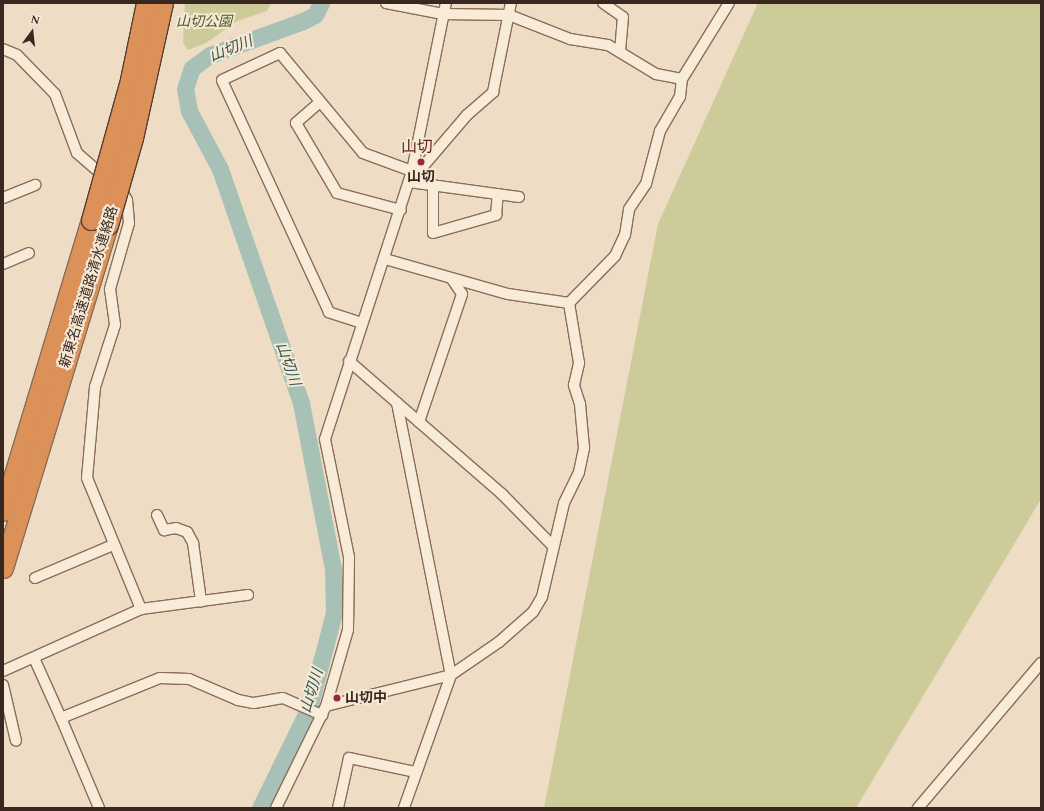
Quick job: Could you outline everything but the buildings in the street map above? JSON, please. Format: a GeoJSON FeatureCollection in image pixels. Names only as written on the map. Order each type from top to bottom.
{"type":"FeatureCollection","features":[{"type":"Feature","properties":{"kind":"highway","name":"新東名高速道路清水連絡路"},"geometry":{"type":"LineString","coordinates":[[3,568],[100,222],[146,3]]}},
{"type":"Feature","properties":{"kind":"highway","name":"新東名高速道路清水連絡路"},"geometry":{"type":"LineString","coordinates":[[3,510],[100,222],[133,138],[163,3]]}},
{"type":"Feature","properties":{"kind":"street"},"geometry":{"type":"LineString","coordinates":[[386,3],[443,14],[509,15],[570,39],[608,45],[656,74],[682,79]]}},
{"type":"Feature","properties":{"kind":"street"},"geometry":{"type":"LineString","coordinates":[[276,808],[321,711],[341,658],[351,598],[349,557],[325,439],[349,360],[385,259],[409,182],[446,3]]}},
{"type":"Feature","properties":{"kind":"street"},"geometry":{"type":"LineString","coordinates":[[362,323],[329,312],[222,80],[280,53],[362,152],[412,171],[420,170],[467,115],[493,92],[511,3]]}},
{"type":"Feature","properties":{"kind":"street"},"geometry":{"type":"LineString","coordinates":[[603,3],[623,18],[620,51]]}},
{"type":"Feature","properties":{"kind":"street"},"geometry":{"type":"LineString","coordinates":[[569,303],[615,256],[625,235],[629,209],[646,184],[660,131],[680,97],[682,79],[729,3]]}},
{"type":"Feature","properties":{"kind":"street"},"geometry":{"type":"LineString","coordinates":[[3,49],[22,60],[55,94],[77,153],[123,188],[127,200],[129,223],[110,289],[115,325],[95,387],[87,478],[113,545],[141,609]]}},
{"type":"Feature","properties":{"kind":"street"},"geometry":{"type":"LineString","coordinates":[[320,102],[296,123],[337,193],[401,210]]}},
{"type":"Feature","properties":{"kind":"street"},"geometry":{"type":"LineString","coordinates":[[409,182],[519,197]]}},
{"type":"Feature","properties":{"kind":"street"},"geometry":{"type":"LineString","coordinates":[[3,198],[35,185]]}},
{"type":"Feature","properties":{"kind":"street"},"geometry":{"type":"LineString","coordinates":[[434,186],[433,233],[496,216],[498,194]]}},
{"type":"Feature","properties":{"kind":"street"},"geometry":{"type":"LineString","coordinates":[[3,264],[29,253]]}},
{"type":"Feature","properties":{"kind":"street"},"geometry":{"type":"LineString","coordinates":[[385,259],[452,280],[508,294],[569,303]]}},
{"type":"Feature","properties":{"kind":"street"},"geometry":{"type":"LineString","coordinates":[[419,422],[462,294],[452,280]]}},
{"type":"Feature","properties":{"kind":"street"},"geometry":{"type":"LineString","coordinates":[[61,718],[160,678],[189,679],[238,700],[254,703],[283,698],[321,711],[452,675],[533,612],[542,597],[553,546],[584,448],[580,404],[574,385],[579,363],[569,303]]}},
{"type":"Feature","properties":{"kind":"street"},"geometry":{"type":"LineString","coordinates":[[349,360],[502,494],[553,546]]}},
{"type":"Feature","properties":{"kind":"street"},"geometry":{"type":"LineString","coordinates":[[397,403],[452,675],[415,772],[404,808]]}},
{"type":"Feature","properties":{"kind":"street"},"geometry":{"type":"LineString","coordinates":[[157,515],[164,530],[176,528],[187,532],[194,543],[201,601]]}},
{"type":"Feature","properties":{"kind":"street"},"geometry":{"type":"LineString","coordinates":[[35,578],[113,545]]}},
{"type":"Feature","properties":{"kind":"street"},"geometry":{"type":"LineString","coordinates":[[3,671],[141,609],[248,595]]}},
{"type":"Feature","properties":{"kind":"street"},"geometry":{"type":"LineString","coordinates":[[34,658],[99,808]]}},
{"type":"Feature","properties":{"kind":"street"},"geometry":{"type":"LineString","coordinates":[[918,808],[1041,663]]}},
{"type":"Feature","properties":{"kind":"street"},"geometry":{"type":"LineString","coordinates":[[3,685],[16,741]]}},
{"type":"Feature","properties":{"kind":"street"},"geometry":{"type":"LineString","coordinates":[[338,808],[349,758],[415,772]]}},
{"type":"Feature","properties":{"kind":"green space","name":"山切公園"},"geometry":{"type":"Polygon","coordinates":[[[185,3],[271,3],[267,11],[237,21],[206,43],[188,50],[183,43],[185,3]]]}},
{"type":"Feature","properties":{"kind":"green space"},"geometry":{"type":"Polygon","coordinates":[[[758,3],[1041,3],[1041,499],[856,808],[544,808],[658,224],[758,3]]]}},
{"type":"Feature","properties":{"kind":"waterway","name":"山切川"},"geometry":{"type":"LineString","coordinates":[[260,808],[309,708],[334,613],[333,569],[301,403],[220,169],[189,111],[185,89],[192,68],[210,55],[303,21],[315,15],[321,3]]}},
{"type":"Feature","properties":{"kind":"place","name":"山切"},"geometry":{"type":"Point","coordinates":[421,162]}},
{"type":"Feature","properties":{"kind":"place","name":"山切中"},"geometry":{"type":"Point","coordinates":[337,698]}},
{"type":"Feature","properties":{"kind":"district","name":"山切"},"geometry":{"type":"Point","coordinates":[417,147]}}]}
